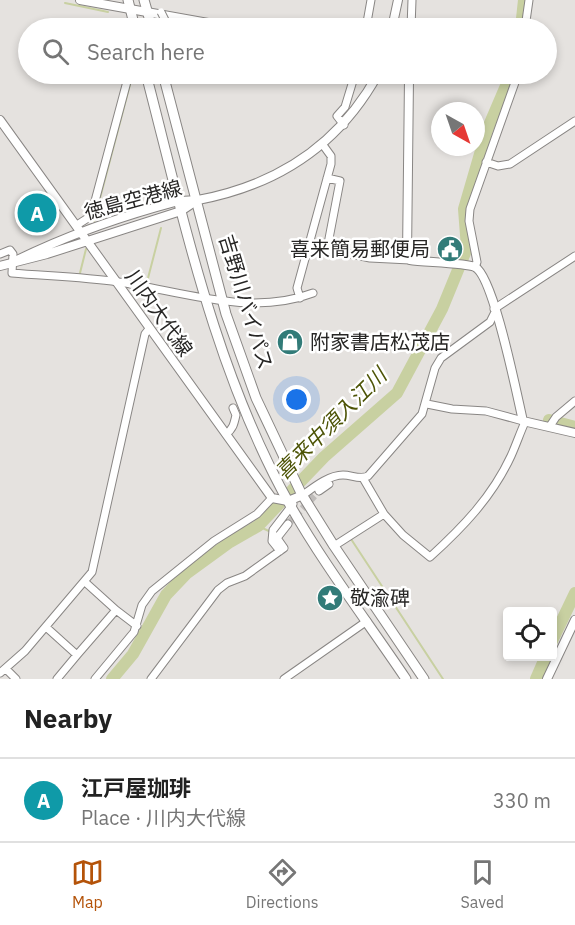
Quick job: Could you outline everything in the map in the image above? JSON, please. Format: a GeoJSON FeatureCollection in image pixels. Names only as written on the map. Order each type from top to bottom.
{"type":"FeatureCollection","features":[{"type":"Feature","properties":{"kind":"highway"},"geometry":{"type":"LineString","coordinates":[[128,0],[132,18]]}},
{"type":"Feature","properties":{"kind":"highway"},"geometry":{"type":"LineString","coordinates":[[144,0],[149,18]]}},
{"type":"Feature","properties":{"kind":"highway","name":"吉野川バイパス"},"geometry":{"type":"LineString","coordinates":[[150,84],[203,297],[243,405],[268,460],[295,500],[334,546],[424,679]]}},
{"type":"Feature","properties":{"kind":"highway","name":"吉野川バイパス"},"geometry":{"type":"LineString","coordinates":[[166,84],[225,302],[226,314],[256,398],[281,453],[295,500],[315,548],[406,679]]}},
{"type":"Feature","properties":{"kind":"main road"},"geometry":{"type":"LineString","coordinates":[[80,0],[177,18]]}},
{"type":"Feature","properties":{"kind":"main road"},"geometry":{"type":"LineString","coordinates":[[394,18],[398,0]]}},
{"type":"Feature","properties":{"kind":"main road","name":"徳島空港線"},"geometry":{"type":"LineString","coordinates":[[0,266],[47,254],[88,240],[196,200],[265,178],[295,165],[323,145],[344,125],[373,84]]}},
{"type":"Feature","properties":{"kind":"main road"},"geometry":{"type":"LineString","coordinates":[[409,84],[405,254],[410,260],[475,267],[491,296],[524,422],[550,425],[575,433]]}},
{"type":"Feature","properties":{"kind":"main road","name":"川内大代線"},"geometry":{"type":"LineString","coordinates":[[0,120],[274,499]]}},
{"type":"Feature","properties":{"kind":"main road","name":"徳島空港線"},"geometry":{"type":"LineString","coordinates":[[13,262],[79,228],[180,206]]}},
{"type":"Feature","properties":{"kind":"main road"},"geometry":{"type":"LineString","coordinates":[[274,499],[295,500]]}},
{"type":"Feature","properties":{"kind":"main road"},"geometry":{"type":"LineString","coordinates":[[547,679],[575,620]]}},
{"type":"Feature","properties":{"kind":"street"},"geometry":{"type":"LineString","coordinates":[[367,18],[370,0]]}},
{"type":"Feature","properties":{"kind":"street"},"geometry":{"type":"LineString","coordinates":[[411,18],[412,0]]}},
{"type":"Feature","properties":{"kind":"street"},"geometry":{"type":"LineString","coordinates":[[526,18],[529,0]]}},
{"type":"Feature","properties":{"kind":"street"},"geometry":{"type":"LineString","coordinates":[[161,12],[164,18]]}},
{"type":"Feature","properties":{"kind":"street"},"geometry":{"type":"LineString","coordinates":[[79,228],[91,216],[126,84]]}},
{"type":"Feature","properties":{"kind":"street"},"geometry":{"type":"LineString","coordinates":[[344,125],[337,116],[345,107],[352,84]]}},
{"type":"Feature","properties":{"kind":"street"},"geometry":{"type":"LineString","coordinates":[[475,267],[477,262],[469,221],[470,209],[514,84]]}},
{"type":"Feature","properties":{"kind":"street"},"geometry":{"type":"LineString","coordinates":[[486,162],[498,166],[510,164],[575,121]]}},
{"type":"Feature","properties":{"kind":"street"},"geometry":{"type":"LineString","coordinates":[[300,298],[297,288],[331,156],[323,145]]}},
{"type":"Feature","properties":{"kind":"street"},"geometry":{"type":"LineString","coordinates":[[327,178],[340,181],[327,249],[370,258],[410,260]]}},
{"type":"Feature","properties":{"kind":"street"},"geometry":{"type":"LineString","coordinates":[[0,254],[10,250],[13,262],[12,273],[117,282],[225,302],[290,301],[312,293]]}},
{"type":"Feature","properties":{"kind":"street"},"geometry":{"type":"LineString","coordinates":[[275,534],[295,500],[334,477],[363,478],[376,468],[422,414],[427,404],[435,368],[441,357],[490,321],[495,311],[575,256]]}},
{"type":"Feature","properties":{"kind":"street"},"geometry":{"type":"LineString","coordinates":[[16,679],[3,671],[46,627],[92,572],[145,334],[149,329]]}},
{"type":"Feature","properties":{"kind":"street"},"geometry":{"type":"LineString","coordinates":[[550,425],[575,401]]}},
{"type":"Feature","properties":{"kind":"street"},"geometry":{"type":"LineString","coordinates":[[363,478],[384,514],[403,535],[430,556],[469,521],[511,455],[524,422],[496,412],[452,409],[427,404]]}},
{"type":"Feature","properties":{"kind":"street"},"geometry":{"type":"LineString","coordinates":[[226,434],[232,429],[236,415],[233,408]]}},
{"type":"Feature","properties":{"kind":"street"},"geometry":{"type":"LineString","coordinates":[[319,491],[348,476]]}},
{"type":"Feature","properties":{"kind":"street"},"geometry":{"type":"LineString","coordinates":[[95,679],[137,626],[142,605],[152,591],[214,541],[256,514],[274,499]]}},
{"type":"Feature","properties":{"kind":"street"},"geometry":{"type":"LineString","coordinates":[[334,546],[384,514]]}},
{"type":"Feature","properties":{"kind":"street"},"geometry":{"type":"LineString","coordinates":[[275,534],[288,524]]}},
{"type":"Feature","properties":{"kind":"street"},"geometry":{"type":"LineString","coordinates":[[151,679],[218,590],[284,548],[275,534]]}},
{"type":"Feature","properties":{"kind":"street"},"geometry":{"type":"LineString","coordinates":[[85,582],[137,626]]}},
{"type":"Feature","properties":{"kind":"street"},"geometry":{"type":"LineString","coordinates":[[57,679],[116,610]]}},
{"type":"Feature","properties":{"kind":"street"},"geometry":{"type":"LineString","coordinates":[[284,679],[367,621]]}},
{"type":"Feature","properties":{"kind":"street"},"geometry":{"type":"LineString","coordinates":[[46,627],[77,655]]}},
{"type":"Feature","properties":{"kind":"waterway","name":"喜来中須入江川"},"geometry":{"type":"LineString","coordinates":[[522,18],[524,0]]}},
{"type":"Feature","properties":{"kind":"waterway"},"geometry":{"type":"LineString","coordinates":[[65,3],[108,12]]}},
{"type":"Feature","properties":{"kind":"waterway"},"geometry":{"type":"LineString","coordinates":[[94,221],[130,84]]}},
{"type":"Feature","properties":{"kind":"waterway","name":"喜来中須入江川"},"geometry":{"type":"LineString","coordinates":[[112,679],[133,654],[166,595],[186,574],[230,542],[258,526],[324,457],[397,393],[442,309],[467,248],[464,209],[487,130],[507,84]]}},
{"type":"Feature","properties":{"kind":"waterway"},"geometry":{"type":"LineString","coordinates":[[147,282],[161,228]]}},
{"type":"Feature","properties":{"kind":"waterway"},"geometry":{"type":"LineString","coordinates":[[80,273],[86,249]]}},
{"type":"Feature","properties":{"kind":"waterway"},"geometry":{"type":"LineString","coordinates":[[549,420],[575,427]]}},
{"type":"Feature","properties":{"kind":"waterway"},"geometry":{"type":"LineString","coordinates":[[258,526],[271,532]]}},
{"type":"Feature","properties":{"kind":"waterway"},"geometry":{"type":"LineString","coordinates":[[351,539],[443,679]]}},
{"type":"Feature","properties":{"kind":"waterway"},"geometry":{"type":"LineString","coordinates":[[557,631],[575,593]]}},
{"type":"Feature","properties":{"kind":"waterway"},"geometry":{"type":"LineString","coordinates":[[536,679],[544,661]]}},
{"type":"Feature","properties":{"kind":"tunnel"},"geometry":{"type":"LineString","coordinates":[[288,524],[319,491]]}},
{"type":"Feature","properties":{"kind":"place","name":"江戸屋珈琲"},"geometry":{"type":"Point","coordinates":[37,213]}},
{"type":"Feature","properties":{"kind":"place","name":"喜来簡易郵便局"},"geometry":{"type":"Point","coordinates":[450,249]}},
{"type":"Feature","properties":{"kind":"place","name":"附家書店松茂店"},"geometry":{"type":"Point","coordinates":[290,342]}},
{"type":"Feature","properties":{"kind":"place","name":"敬渝碑"},"geometry":{"type":"Point","coordinates":[330,598]}}]}
